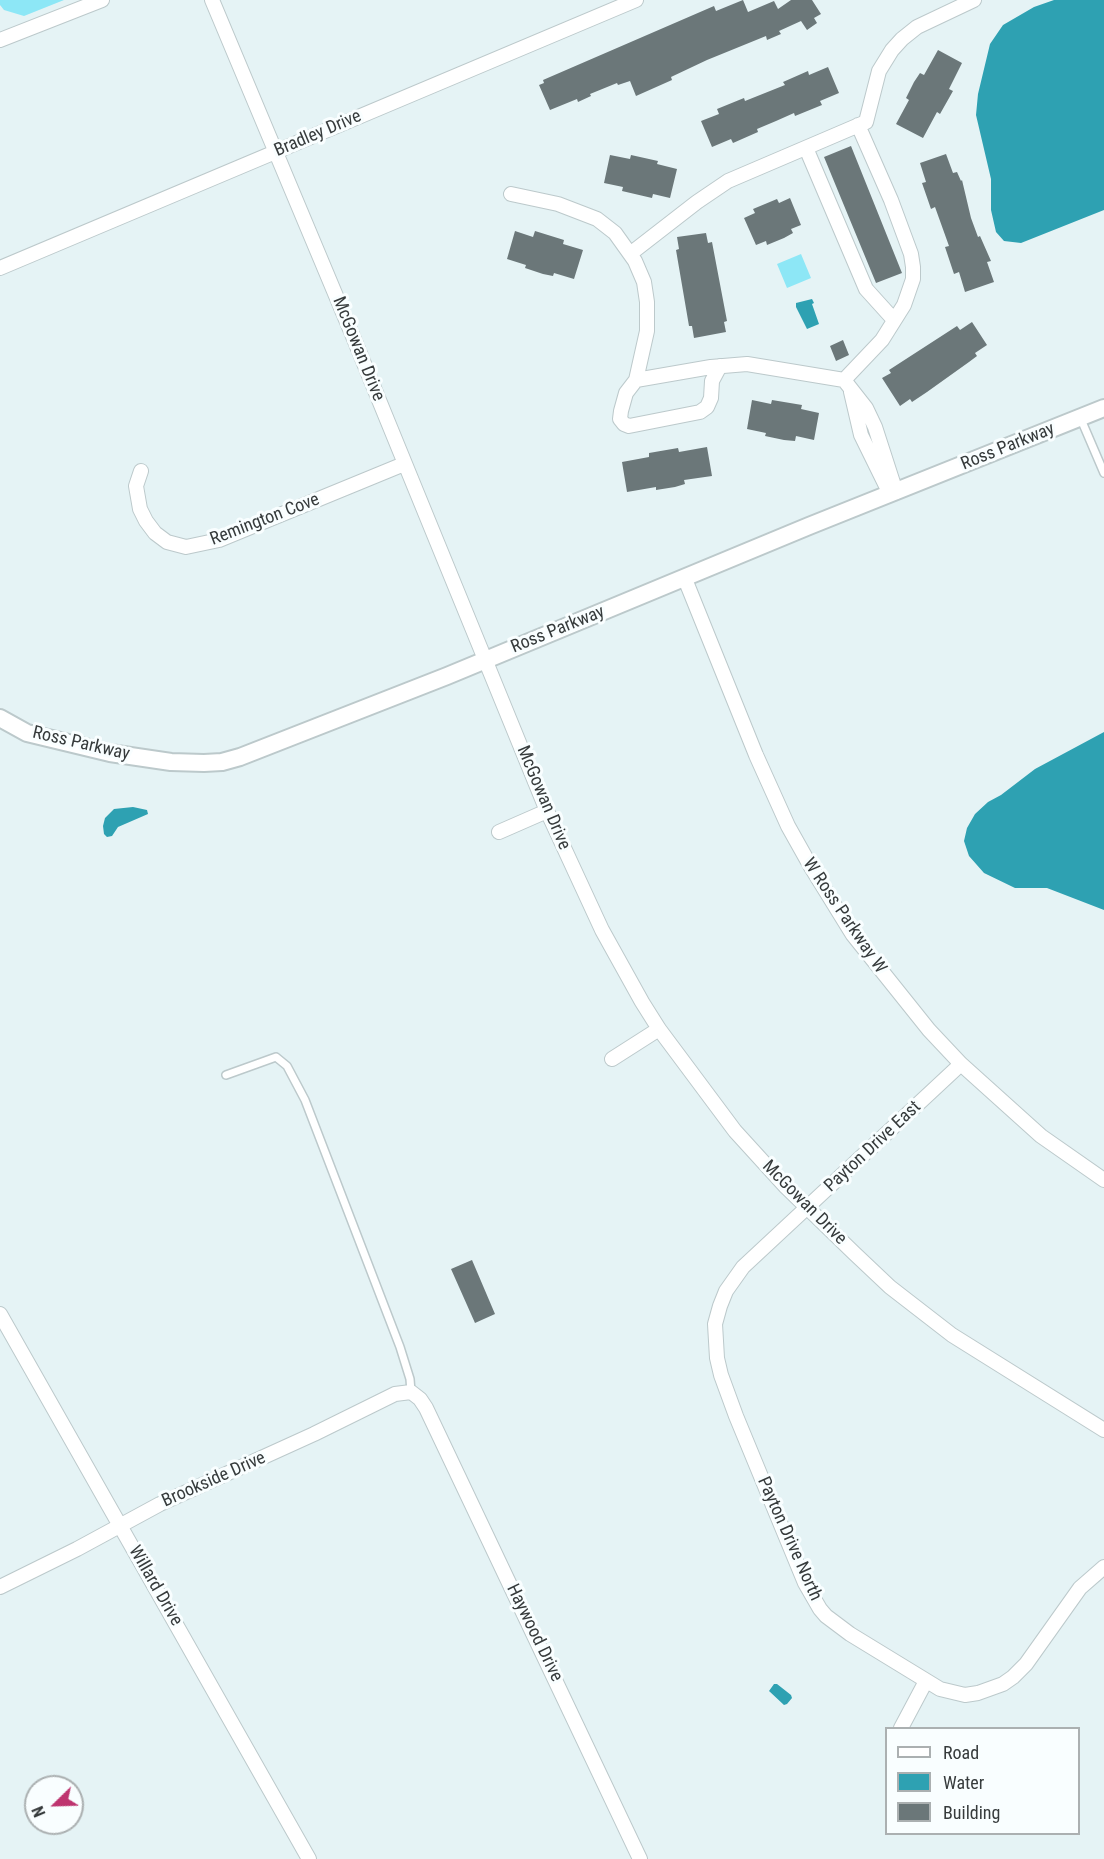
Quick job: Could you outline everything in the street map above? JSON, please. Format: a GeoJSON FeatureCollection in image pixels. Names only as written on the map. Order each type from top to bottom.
{"type":"FeatureCollection","features":[{"type":"Feature","properties":{"kind":"street"},"geometry":{"type":"LineString","coordinates":[[0,40],[102,0]]}},
{"type":"Feature","properties":{"kind":"street","name":"McGowan Drive"},"geometry":{"type":"LineString","coordinates":[[212,0],[352,334],[547,811],[602,930],[659,1029],[735,1131],[786,1187],[890,1287],[952,1335],[1104,1430]]}},
{"type":"Feature","properties":{"kind":"street","name":"Bradley Drive"},"geometry":{"type":"LineString","coordinates":[[0,268],[636,0]]}},
{"type":"Feature","properties":{"kind":"street"},"geometry":{"type":"LineString","coordinates":[[847,385],[904,305],[910,291],[914,267],[862,123],[879,71],[892,50],[918,27],[974,0]]}},
{"type":"Feature","properties":{"kind":"street"},"geometry":{"type":"LineString","coordinates":[[630,254],[728,181],[862,123]]}},
{"type":"Feature","properties":{"kind":"street"},"geometry":{"type":"LineString","coordinates":[[806,148],[866,290],[894,320]]}},
{"type":"Feature","properties":{"kind":"street"},"geometry":{"type":"LineString","coordinates":[[511,194],[558,204],[597,219],[615,233],[630,254],[644,282],[647,331],[636,380],[626,393],[621,411],[620,419],[628,426],[700,412],[707,407],[711,398],[712,381],[720,366]]}},
{"type":"Feature","properties":{"kind":"street"},"geometry":{"type":"LineString","coordinates":[[636,380],[720,366],[747,364],[847,385],[866,408],[875,427],[893,493]]}},
{"type":"Feature","properties":{"kind":"street","name":"Ross Parkway"},"geometry":{"type":"LineString","coordinates":[[0,720],[27,733],[110,753],[171,762],[222,762],[276,745],[1104,408]]}},
{"type":"Feature","properties":{"kind":"street","name":"Remington Cove"},"geometry":{"type":"LineString","coordinates":[[141,471],[136,486],[140,508],[146,521],[155,533],[167,542],[186,547],[219,540],[405,464]]}},
{"type":"Feature","properties":{"kind":"street","name":"W Ross Parkway W"},"geometry":{"type":"LineString","coordinates":[[685,579],[756,755],[788,826],[853,935],[928,1030],[961,1064],[1041,1136],[1104,1180]]}},
{"type":"Feature","properties":{"kind":"street"},"geometry":{"type":"LineString","coordinates":[[499,832],[547,811]]}},
{"type":"Feature","properties":{"kind":"street"},"geometry":{"type":"LineString","coordinates":[[612,1059],[659,1029]]}},
{"type":"Feature","properties":{"kind":"street","name":"Payton Drive East"},"geometry":{"type":"LineString","coordinates":[[724,1382],[717,1358],[715,1335],[720,1306],[726,1291],[743,1267],[961,1064]]}},
{"type":"Feature","properties":{"kind":"street","name":"Willard Drive"},"geometry":{"type":"LineString","coordinates":[[0,1314],[309,1859]]}},
{"type":"Feature","properties":{"kind":"street","name":"Payton Drive North"},"geometry":{"type":"LineString","coordinates":[[724,1382],[805,1583],[820,1609],[850,1634],[940,1689],[965,1695],[978,1693],[1003,1684],[1013,1677],[1026,1664],[1080,1588],[1104,1567]]}},
{"type":"Feature","properties":{"kind":"street","name":"Haywood Drive"},"geometry":{"type":"LineString","coordinates":[[411,1392],[426,1408],[640,1859]]}},
{"type":"Feature","properties":{"kind":"street","name":"Brookside Drive"},"geometry":{"type":"LineString","coordinates":[[0,1587],[159,1504],[304,1439],[394,1394],[411,1392]]}},
{"type":"Feature","properties":{"kind":"street"},"geometry":{"type":"LineString","coordinates":[[902,1727],[926,1681]]}},
{"type":"Feature","properties":{"kind":"lane"},"geometry":{"type":"LineString","coordinates":[[1080,417],[1104,473]]}},
{"type":"Feature","properties":{"kind":"lane"},"geometry":{"type":"LineString","coordinates":[[226,1075],[276,1057],[287,1066],[305,1100],[400,1347],[410,1379],[411,1392]]}},
{"type":"Feature","properties":{"kind":"shaded area"},"geometry":{"type":"Polygon","coordinates":[[[0,0],[64,0],[24,16],[4,10],[0,5],[0,0]]]}},
{"type":"Feature","properties":{"kind":"shaded area"},"geometry":{"type":"Polygon","coordinates":[[[801,254],[811,278],[787,288],[777,264],[801,254]]]}},
{"type":"Feature","properties":{"kind":"water"},"geometry":{"type":"Polygon","coordinates":[[[1054,0],[1104,0],[1104,210],[1021,243],[1004,241],[996,232],[991,210],[991,179],[976,115],[978,94],[990,44],[1003,25],[1034,7],[1054,0]]]}},
{"type":"Feature","properties":{"kind":"water"},"geometry":{"type":"Polygon","coordinates":[[[812,299],[819,324],[807,329],[796,303],[812,299]]]}},
{"type":"Feature","properties":{"kind":"water"},"geometry":{"type":"Polygon","coordinates":[[[1104,732],[1104,910],[1047,888],[1015,888],[984,873],[969,856],[964,841],[967,828],[975,814],[988,802],[1035,769],[1104,732]]]}},
{"type":"Feature","properties":{"kind":"water"},"geometry":{"type":"Polygon","coordinates":[[[133,807],[147,810],[148,814],[118,827],[112,836],[107,837],[103,826],[105,818],[114,809],[133,807]]]}},
{"type":"Feature","properties":{"kind":"water"},"geometry":{"type":"Polygon","coordinates":[[[774,1684],[791,1695],[792,1698],[787,1704],[784,1705],[769,1691],[774,1684]]]}},
{"type":"Feature","properties":{"kind":"building"},"geometry":{"type":"Polygon","coordinates":[[[743,0],[748,12],[774,1],[778,9],[791,0],[812,0],[821,14],[814,18],[817,23],[807,30],[801,21],[779,31],[781,34],[767,40],[766,36],[707,60],[671,77],[672,80],[636,96],[630,81],[618,85],[617,83],[590,94],[591,96],[578,102],[577,99],[550,110],[539,85],[544,83],[543,80],[714,6],[716,11],[743,0]]]}},
{"type":"Feature","properties":{"kind":"building"},"geometry":{"type":"Polygon","coordinates":[[[938,50],[962,63],[949,89],[953,91],[940,114],[937,112],[923,138],[896,124],[909,100],[906,98],[914,82],[920,73],[924,75],[938,50]]]}},
{"type":"Feature","properties":{"kind":"building"},"geometry":{"type":"Polygon","coordinates":[[[828,67],[839,93],[820,101],[822,105],[795,116],[794,113],[757,129],[758,132],[733,143],[731,139],[712,147],[701,121],[719,114],[717,109],[785,85],[783,82],[808,71],[809,75],[828,67]]]}},
{"type":"Feature","properties":{"kind":"building"},"geometry":{"type":"Polygon","coordinates":[[[851,146],[902,273],[876,283],[824,157],[851,146]]]}},
{"type":"Feature","properties":{"kind":"building"},"geometry":{"type":"Polygon","coordinates":[[[946,154],[953,173],[957,172],[962,180],[971,218],[991,261],[987,262],[994,282],[965,292],[959,272],[954,274],[945,247],[949,246],[935,207],[931,209],[922,183],[926,182],[920,163],[946,154]]]}},
{"type":"Feature","properties":{"kind":"building"},"geometry":{"type":"Polygon","coordinates":[[[610,155],[630,159],[631,155],[658,161],[657,164],[677,169],[670,198],[653,194],[652,198],[622,191],[623,187],[604,183],[610,155]]]}},
{"type":"Feature","properties":{"kind":"building"},"geometry":{"type":"Polygon","coordinates":[[[790,198],[801,225],[791,229],[793,233],[784,238],[767,245],[766,241],[756,245],[744,218],[755,213],[753,209],[777,199],[779,203],[790,198]]]}},
{"type":"Feature","properties":{"kind":"building"},"geometry":{"type":"Polygon","coordinates":[[[515,231],[533,237],[535,231],[564,240],[563,244],[583,250],[574,279],[554,273],[553,276],[543,274],[507,259],[515,231]]]}},
{"type":"Feature","properties":{"kind":"building"},"geometry":{"type":"Polygon","coordinates":[[[706,233],[708,243],[712,242],[727,321],[724,322],[726,332],[694,338],[692,326],[689,326],[676,250],[679,249],[677,237],[706,233]]]}},
{"type":"Feature","properties":{"kind":"building"},"geometry":{"type":"Polygon","coordinates":[[[972,322],[987,345],[975,353],[977,356],[927,392],[912,402],[910,399],[900,406],[882,378],[891,373],[889,370],[957,326],[960,330],[972,322]]]}},
{"type":"Feature","properties":{"kind":"building"},"geometry":{"type":"Polygon","coordinates":[[[843,340],[849,355],[836,361],[830,346],[843,340]]]}},
{"type":"Feature","properties":{"kind":"building"},"geometry":{"type":"Polygon","coordinates":[[[752,400],[771,404],[772,400],[802,405],[801,409],[819,413],[814,440],[796,436],[795,441],[784,440],[747,429],[752,400]]]}},
{"type":"Feature","properties":{"kind":"building"},"geometry":{"type":"Polygon","coordinates":[[[707,447],[712,476],[684,480],[685,484],[675,487],[656,490],[656,487],[627,492],[622,462],[649,457],[649,453],[678,448],[679,452],[707,447]]]}},
{"type":"Feature","properties":{"kind":"building"},"geometry":{"type":"Polygon","coordinates":[[[472,1260],[495,1314],[475,1323],[451,1269],[472,1260]]]}}]}
